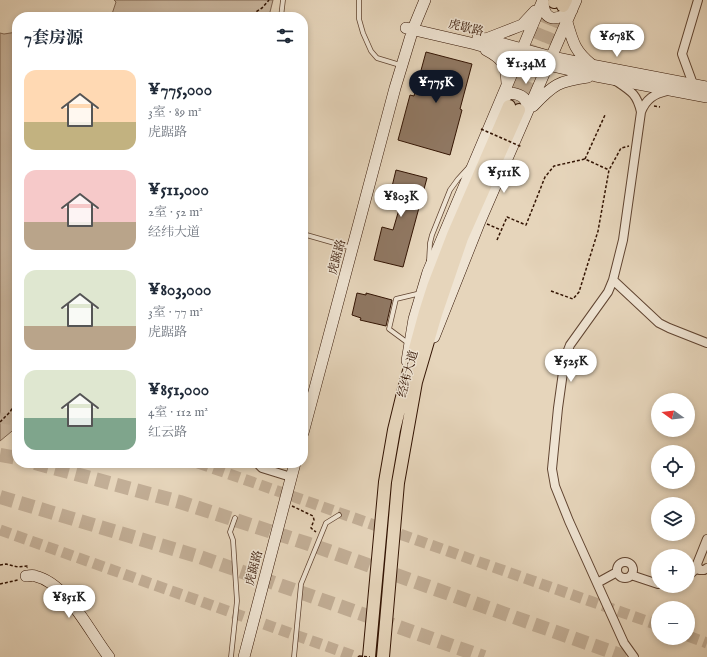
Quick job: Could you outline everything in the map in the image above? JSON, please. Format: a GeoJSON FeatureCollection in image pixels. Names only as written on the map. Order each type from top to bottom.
{"type":"FeatureCollection","features":[{"type":"Feature","properties":{"kind":"main road","name":"经纬大道"},"geometry":{"type":"LineString","coordinates":[[383,657],[398,482],[416,382],[436,314],[462,238],[514,108]]}},
{"type":"Feature","properties":{"kind":"main road","name":"经纬大道"},"geometry":{"type":"LineString","coordinates":[[364,657],[385,482],[394,430],[424,312],[453,235],[514,108]]}},
{"type":"Feature","properties":{"kind":"street","name":"虎踞路"},"geometry":{"type":"LineString","coordinates":[[308,414],[418,0]]}},
{"type":"Feature","properties":{"kind":"street","name":"虎踞路"},"geometry":{"type":"LineString","coordinates":[[411,25],[425,0]]}},
{"type":"Feature","properties":{"kind":"street"},"geometry":{"type":"LineString","coordinates":[[693,84],[682,54],[698,0]]}},
{"type":"Feature","properties":{"kind":"street"},"geometry":{"type":"LineString","coordinates":[[514,108],[545,93],[558,84],[594,71],[580,55],[573,42],[559,2]]}},
{"type":"Feature","properties":{"kind":"street"},"geometry":{"type":"LineString","coordinates":[[486,39],[522,25],[534,13],[559,2]]}},
{"type":"Feature","properties":{"kind":"street"},"geometry":{"type":"LineString","coordinates":[[508,84],[521,52],[559,2]]}},
{"type":"Feature","properties":{"kind":"street"},"geometry":{"type":"LineString","coordinates":[[404,389],[414,319],[421,293],[428,272],[475,161],[550,61],[567,22]]}},
{"type":"Feature","properties":{"kind":"street","name":"虎歇路"},"geometry":{"type":"LineString","coordinates":[[411,25],[486,39],[550,61],[594,71],[707,87]]}},
{"type":"Feature","properties":{"kind":"street","name":"虎歇路"},"geometry":{"type":"LineString","coordinates":[[411,25],[475,44],[521,52]]}},
{"type":"Feature","properties":{"kind":"street"},"geometry":{"type":"LineString","coordinates":[[475,44],[495,55],[504,63],[507,70],[508,84],[514,108]]}},
{"type":"Feature","properties":{"kind":"street","name":"虎歇路"},"geometry":{"type":"LineString","coordinates":[[594,71],[612,79],[707,97]]}},
{"type":"Feature","properties":{"kind":"street"},"geometry":{"type":"LineString","coordinates":[[612,79],[632,91],[641,112]]}},
{"type":"Feature","properties":{"kind":"street"},"geometry":{"type":"LineString","coordinates":[[634,657],[624,643],[569,521],[555,486],[552,469],[565,358],[570,345],[608,292],[613,280],[623,240],[641,112],[643,106],[650,97],[672,90]]}},
{"type":"Feature","properties":{"kind":"street"},"geometry":{"type":"LineString","coordinates":[[613,280],[659,322],[669,328],[707,343]]}},
{"type":"Feature","properties":{"kind":"street"},"geometry":{"type":"LineString","coordinates":[[262,468],[291,477]]}},
{"type":"Feature","properties":{"kind":"street","name":"虎踞路"},"geometry":{"type":"LineString","coordinates":[[244,657],[294,468]]}},
{"type":"Feature","properties":{"kind":"street"},"geometry":{"type":"LineString","coordinates":[[707,539],[698,559],[697,568],[702,571],[707,569]]}},
{"type":"Feature","properties":{"kind":"street"},"geometry":{"type":"LineString","coordinates":[[597,583],[617,572],[619,564],[624,561],[633,567],[632,575]]}},
{"type":"Feature","properties":{"kind":"street"},"geometry":{"type":"LineString","coordinates":[[27,571],[55,586],[66,596],[109,657]]}},
{"type":"Feature","properties":{"kind":"street"},"geometry":{"type":"LineString","coordinates":[[617,572],[622,578],[627,578],[632,575],[651,582]]}},
{"type":"Feature","properties":{"kind":"lane"},"geometry":{"type":"LineString","coordinates":[[281,12],[283,0]]}},
{"type":"Feature","properties":{"kind":"lane"},"geometry":{"type":"LineString","coordinates":[[359,0],[359,19],[371,51],[377,58],[400,64]]}},
{"type":"Feature","properties":{"kind":"lane"},"geometry":{"type":"LineString","coordinates":[[308,235],[353,248]]}},
{"type":"Feature","properties":{"kind":"lane"},"geometry":{"type":"LineString","coordinates":[[410,344],[389,329],[396,299],[421,293]]}},
{"type":"Feature","properties":{"kind":"lane"},"geometry":{"type":"LineString","coordinates":[[294,657],[302,584],[326,522],[339,515]]}},
{"type":"Feature","properties":{"kind":"lane"},"geometry":{"type":"LineString","coordinates":[[231,657],[237,601],[233,540],[230,532],[235,518]]}},
{"type":"Feature","properties":{"kind":"path"},"geometry":{"type":"LineString","coordinates":[[256,12],[262,8],[269,0]]}},
{"type":"Feature","properties":{"kind":"path"},"geometry":{"type":"LineString","coordinates":[[585,159],[605,115]]}},
{"type":"Feature","properties":{"kind":"path"},"geometry":{"type":"LineString","coordinates":[[480,130],[522,147]]}},
{"type":"Feature","properties":{"kind":"path"},"geometry":{"type":"LineString","coordinates":[[551,290],[573,299],[579,292],[598,231],[609,170],[621,148],[636,143]]}},
{"type":"Feature","properties":{"kind":"path"},"geometry":{"type":"LineString","coordinates":[[497,240],[506,217],[526,225],[545,176],[554,166],[585,159],[609,170]]}},
{"type":"Feature","properties":{"kind":"path"},"geometry":{"type":"LineString","coordinates":[[486,223],[501,230]]}},
{"type":"Feature","properties":{"kind":"path"},"geometry":{"type":"LineString","coordinates":[[0,422],[12,409]]}},
{"type":"Feature","properties":{"kind":"path"},"geometry":{"type":"LineString","coordinates":[[285,503],[313,516],[314,520],[311,528],[313,531],[321,535]]}},
{"type":"Feature","properties":{"kind":"path"},"geometry":{"type":"LineString","coordinates":[[0,565],[6,564],[27,571]]}},
{"type":"Feature","properties":{"kind":"shaded area"},"geometry":{"type":"Polygon","coordinates":[[[114,0],[273,0],[270,12],[113,12],[116,2],[114,0]]]}},
{"type":"Feature","properties":{"kind":"shaded area"},"geometry":{"type":"Polygon","coordinates":[[[0,33],[12,33],[12,431],[0,441],[0,33]]]}},
{"type":"Feature","properties":{"kind":"building"},"geometry":{"type":"Polygon","coordinates":[[[426,52],[472,64],[450,155],[398,140],[410,95],[414,96],[426,52]]]}},
{"type":"Feature","properties":{"kind":"building"},"geometry":{"type":"Polygon","coordinates":[[[396,170],[427,178],[403,267],[374,260],[382,227],[393,230],[400,206],[388,203],[396,170]]]}},
{"type":"Feature","properties":{"kind":"building"},"geometry":{"type":"Polygon","coordinates":[[[357,293],[366,295],[366,293],[392,300],[386,326],[360,320],[361,318],[352,315],[357,293]]]}},
{"type":"Feature","properties":{"kind":"tunnel"},"geometry":{"type":"LineString","coordinates":[[509,106],[554,2]]}},
{"type":"Feature","properties":{"kind":"tunnel"},"geometry":{"type":"LineString","coordinates":[[519,110],[562,10]]}},
{"type":"Feature","properties":{"kind":"tunnel"},"geometry":{"type":"LineString","coordinates":[[0,418],[12,419]]}},
{"type":"Feature","properties":{"kind":"tunnel"},"geometry":{"type":"LineString","coordinates":[[0,455],[12,457]]}},
{"type":"Feature","properties":{"kind":"tunnel"},"geometry":{"type":"LineString","coordinates":[[54,468],[180,502],[309,544],[626,657]]}},
{"type":"Feature","properties":{"kind":"tunnel"},"geometry":{"type":"LineString","coordinates":[[212,468],[651,623]]}},
{"type":"Feature","properties":{"kind":"tunnel"},"geometry":{"type":"LineString","coordinates":[[0,497],[200,557],[484,657]]}},
{"type":"Feature","properties":{"kind":"tunnel"},"geometry":{"type":"LineString","coordinates":[[0,530],[357,657]]}},
{"type":"Feature","properties":{"kind":"tunnel"},"geometry":{"type":"LineString","coordinates":[[695,639],[707,643]]}}]}
